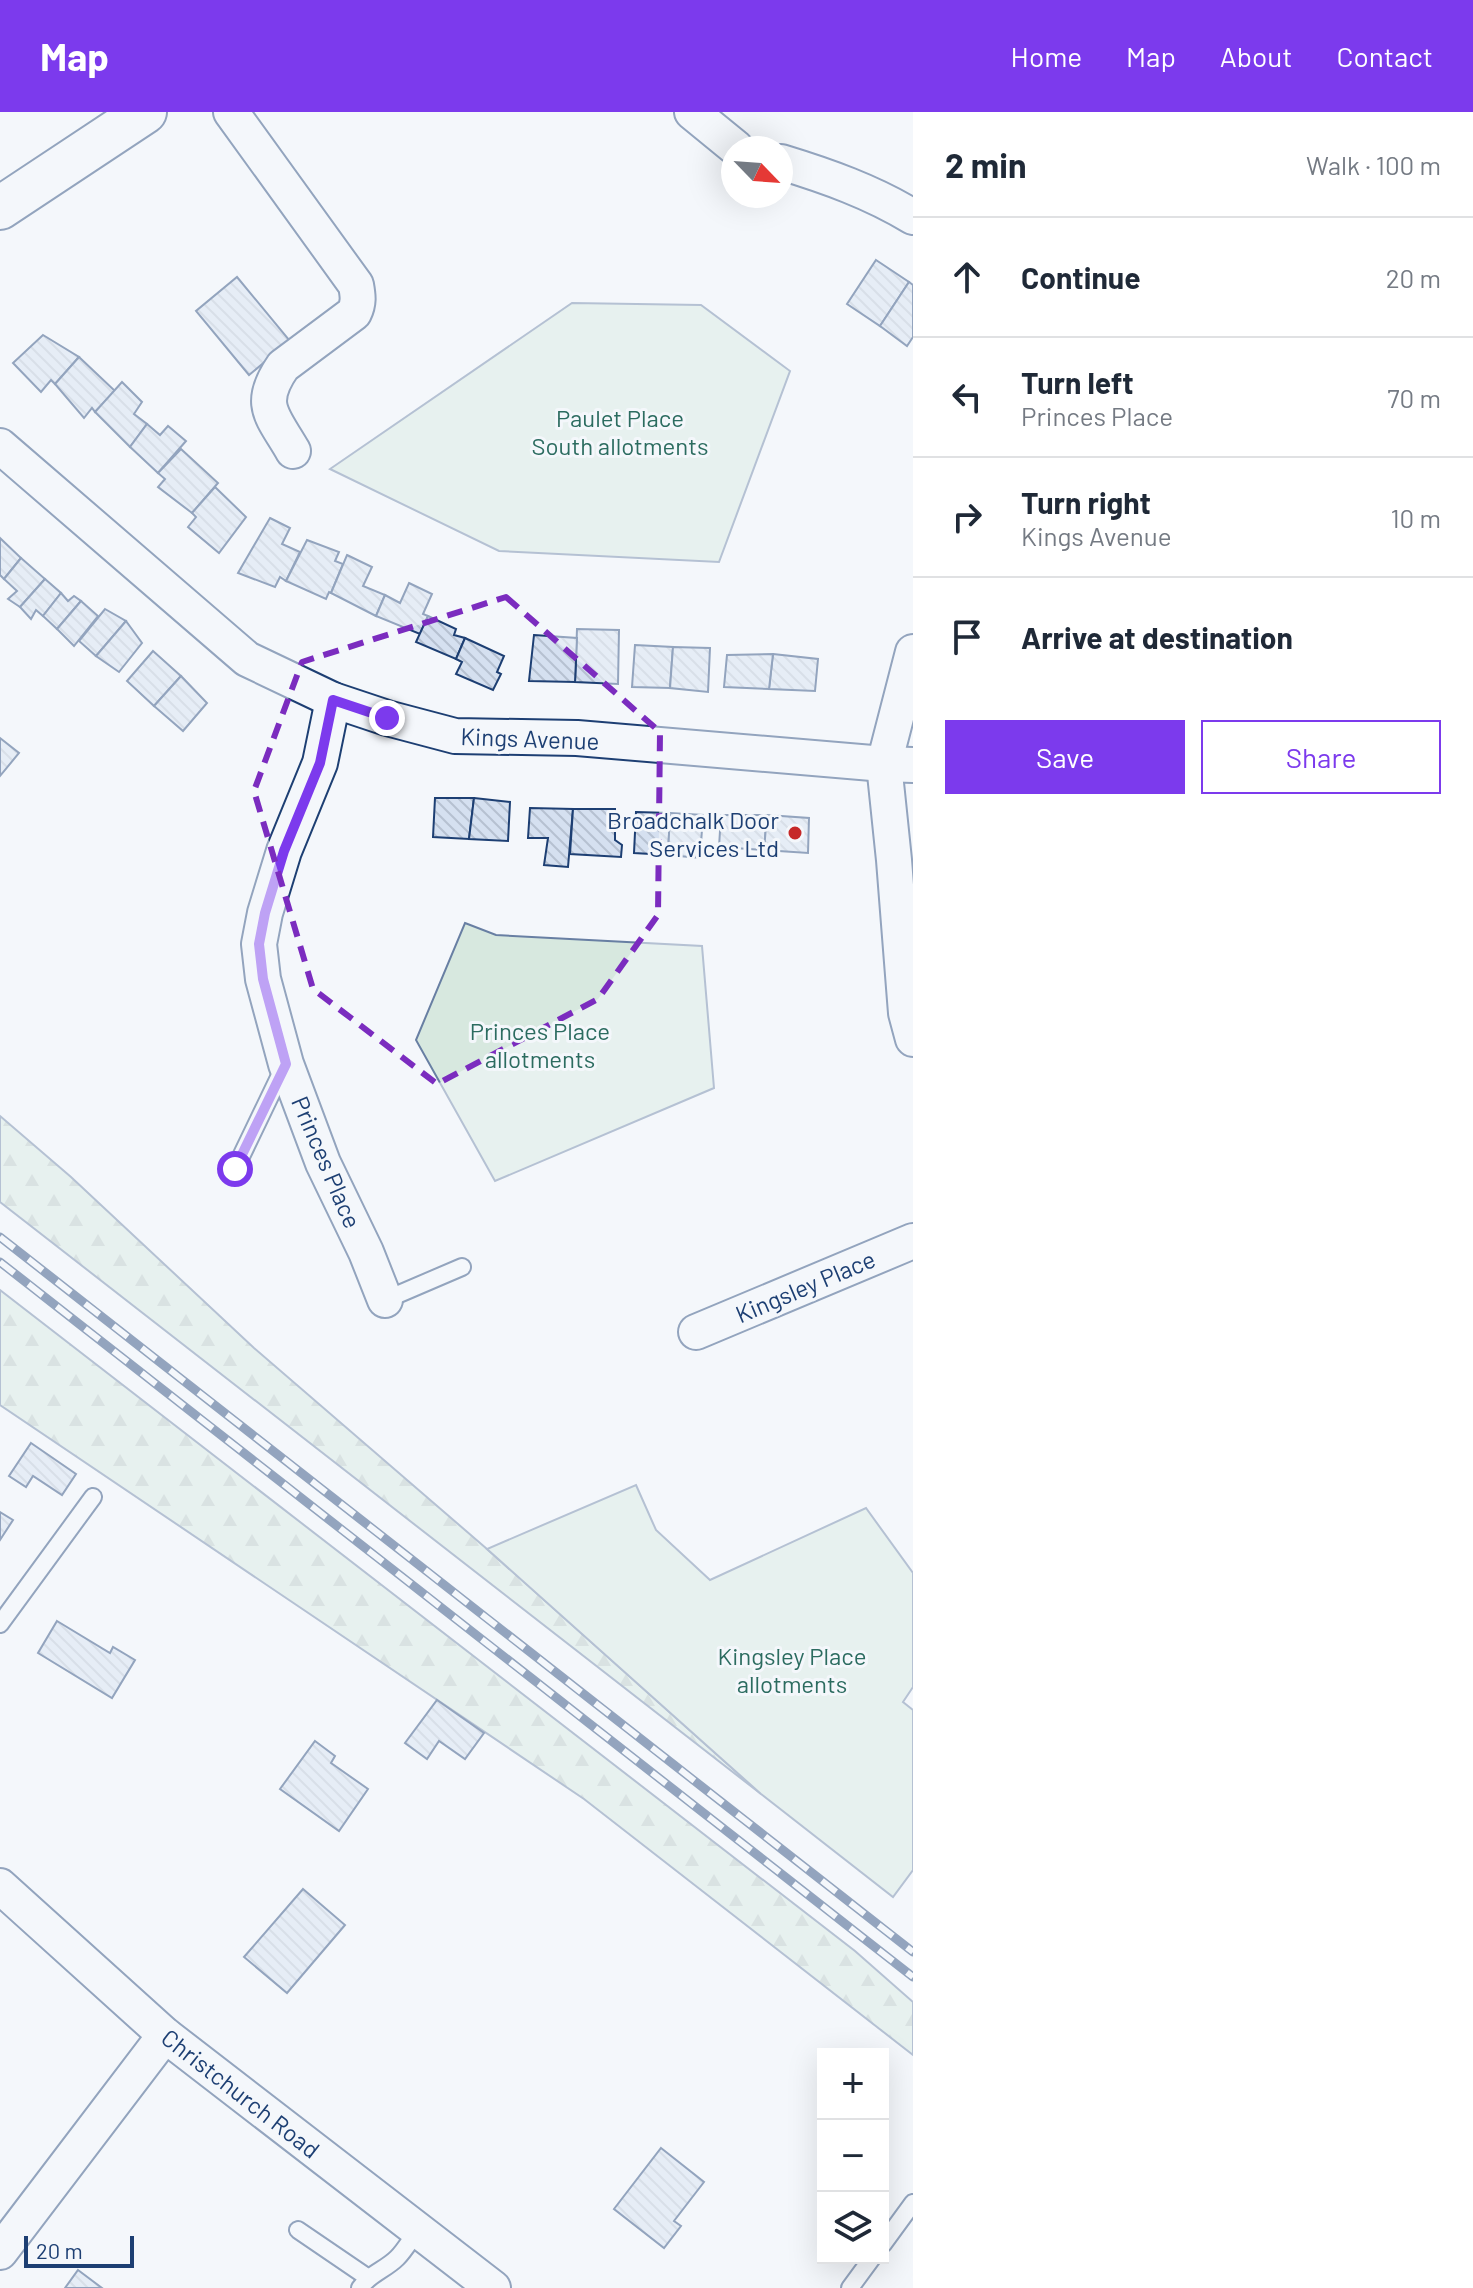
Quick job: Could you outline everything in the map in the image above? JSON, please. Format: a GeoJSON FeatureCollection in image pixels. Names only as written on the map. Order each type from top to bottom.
{"type":"FeatureCollection","features":[{"type":"Feature","properties":{"kind":"street"},"geometry":{"type":"LineString","coordinates":[[0,208],[145,112]]}},
{"type":"Feature","properties":{"kind":"street"},"geometry":{"type":"LineString","coordinates":[[231,112],[356,285],[358,305],[354,313],[283,366],[270,391],[268,409],[293,451]]}},
{"type":"Feature","properties":{"kind":"street"},"geometry":{"type":"LineString","coordinates":[[692,112],[721,136]]}},
{"type":"Feature","properties":{"kind":"street"},"geometry":{"type":"LineString","coordinates":[[793,166],[874,196],[913,217]]}},
{"type":"Feature","properties":{"kind":"street","name":"Kings Avenue"},"geometry":{"type":"LineString","coordinates":[[0,446],[247,659],[333,700],[455,736],[577,738],[899,764]]}},
{"type":"Feature","properties":{"kind":"street"},"geometry":{"type":"LineString","coordinates":[[913,652],[899,764],[894,860],[906,1013],[913,1039]]}},
{"type":"Feature","properties":{"kind":"street","name":"Princes Place"},"geometry":{"type":"LineString","coordinates":[[333,700],[320,763],[284,851],[259,944],[263,979],[286,1064],[323,1163],[366,1252],[385,1300]]}},
{"type":"Feature","properties":{"kind":"street","name":"Kingsley Place"},"geometry":{"type":"LineString","coordinates":[[696,1332],[913,1241]]}},
{"type":"Feature","properties":{"kind":"street","name":"Christchurch Road"},"geometry":{"type":"LineString","coordinates":[[0,1886],[165,2035],[493,2288]]}},
{"type":"Feature","properties":{"kind":"street"},"geometry":{"type":"LineString","coordinates":[[0,2252],[165,2035]]}},
{"type":"Feature","properties":{"kind":"lane"},"geometry":{"type":"LineString","coordinates":[[235,1169],[286,1064]]}},
{"type":"Feature","properties":{"kind":"lane"},"geometry":{"type":"LineString","coordinates":[[385,1300],[462,1267]]}},
{"type":"Feature","properties":{"kind":"lane"},"geometry":{"type":"LineString","coordinates":[[0,1624],[93,1497]]}},
{"type":"Feature","properties":{"kind":"lane"},"geometry":{"type":"LineString","coordinates":[[889,2236],[913,2203]]}},
{"type":"Feature","properties":{"kind":"lane"},"geometry":{"type":"LineString","coordinates":[[298,2230],[364,2283],[400,2256],[418,2230]]}},
{"type":"Feature","properties":{"kind":"lane"},"geometry":{"type":"LineString","coordinates":[[850,2288],[868,2264]]}},
{"type":"Feature","properties":{"kind":"highlighted area"},"geometry":{"type":"Polygon","coordinates":[[[506,597],[660,732],[658,915],[598,999],[437,1084],[313,989],[254,791],[302,662],[506,597]]]}},
{"type":"Feature","properties":{"kind":"green space","name":"Paulet Place South allotments"},"geometry":{"type":"Polygon","coordinates":[[[572,303],[701,305],[790,371],[719,562],[499,551],[330,469],[572,303]]]}},
{"type":"Feature","properties":{"kind":"green space","name":"Princes Place allotments"},"geometry":{"type":"Polygon","coordinates":[[[465,923],[496,935],[702,946],[714,1088],[495,1181],[416,1040],[465,923]]]}},
{"type":"Feature","properties":{"kind":"green space"},"geometry":{"type":"Polygon","coordinates":[[[0,1116],[71,1177],[254,1348],[487,1549],[761,1794],[0,1202],[0,1116]]]}},
{"type":"Feature","properties":{"kind":"green space"},"geometry":{"type":"Polygon","coordinates":[[[0,1290],[855,1951],[913,2002],[913,2055],[584,1799],[0,1405],[0,1290]]]}},
{"type":"Feature","properties":{"kind":"green space","name":"Kingsley Place allotments"},"geometry":{"type":"Polygon","coordinates":[[[636,1485],[656,1530],[710,1580],[866,1508],[913,1573],[913,1687],[903,1702],[913,1710],[913,1870],[893,1897],[761,1794],[487,1549],[636,1485]]]}},
{"type":"Feature","properties":{"kind":"building"},"geometry":{"type":"Polygon","coordinates":[[[876,260],[909,282],[880,326],[847,304],[876,260]]]}},
{"type":"Feature","properties":{"kind":"building"},"geometry":{"type":"Polygon","coordinates":[[[237,277],[290,341],[249,375],[196,311],[237,277]]]}},
{"type":"Feature","properties":{"kind":"building"},"geometry":{"type":"Polygon","coordinates":[[[909,282],[913,285],[913,337],[907,346],[880,326],[909,282]]]}},
{"type":"Feature","properties":{"kind":"building"},"geometry":{"type":"Polygon","coordinates":[[[43,335],[79,357],[55,384],[51,380],[41,392],[13,363],[43,335]]]}},
{"type":"Feature","properties":{"kind":"building"},"geometry":{"type":"Polygon","coordinates":[[[79,357],[115,391],[95,412],[92,408],[84,418],[55,384],[79,357]]]}},
{"type":"Feature","properties":{"kind":"building"},"geometry":{"type":"Polygon","coordinates":[[[122,382],[142,402],[134,414],[147,424],[130,447],[95,412],[122,382]]]}},
{"type":"Feature","properties":{"kind":"building"},"geometry":{"type":"Polygon","coordinates":[[[147,424],[160,435],[168,426],[186,441],[158,473],[130,447],[147,424]]]}},
{"type":"Feature","properties":{"kind":"building"},"geometry":{"type":"Polygon","coordinates":[[[181,449],[218,483],[192,513],[158,487],[165,479],[158,473],[181,449]]]}},
{"type":"Feature","properties":{"kind":"building"},"geometry":{"type":"Polygon","coordinates":[[[215,487],[246,517],[219,553],[188,527],[196,517],[192,513],[215,487]]]}},
{"type":"Feature","properties":{"kind":"building"},"geometry":{"type":"Polygon","coordinates":[[[270,518],[290,528],[282,544],[300,552],[286,581],[280,577],[275,587],[238,573],[270,518]]]}},
{"type":"Feature","properties":{"kind":"building"},"geometry":{"type":"Polygon","coordinates":[[[0,538],[21,558],[4,579],[0,575],[0,538]]]}},
{"type":"Feature","properties":{"kind":"building"},"geometry":{"type":"Polygon","coordinates":[[[307,540],[339,552],[335,561],[343,564],[326,599],[286,581],[307,540]]]}},
{"type":"Feature","properties":{"kind":"building"},"geometry":{"type":"Polygon","coordinates":[[[347,555],[372,567],[363,586],[385,595],[376,616],[331,593],[347,555]]]}},
{"type":"Feature","properties":{"kind":"building"},"geometry":{"type":"Polygon","coordinates":[[[21,558],[45,579],[20,607],[8,599],[17,591],[4,579],[21,558]]]}},
{"type":"Feature","properties":{"kind":"building"},"geometry":{"type":"Polygon","coordinates":[[[45,579],[61,593],[43,616],[36,610],[31,619],[20,607],[45,579]]]}},
{"type":"Feature","properties":{"kind":"building"},"geometry":{"type":"Polygon","coordinates":[[[409,583],[432,594],[423,614],[428,616],[420,634],[376,616],[385,595],[400,603],[409,583]]]}},
{"type":"Feature","properties":{"kind":"building"},"geometry":{"type":"Polygon","coordinates":[[[61,593],[68,601],[74,596],[81,601],[57,629],[43,616],[61,593]]]}},
{"type":"Feature","properties":{"kind":"building"},"geometry":{"type":"Polygon","coordinates":[[[81,601],[98,616],[74,646],[57,629],[81,601]]]}},
{"type":"Feature","properties":{"kind":"building"},"geometry":{"type":"Polygon","coordinates":[[[105,609],[126,621],[96,656],[79,641],[105,609]]]}},
{"type":"Feature","properties":{"kind":"building"},"geometry":{"type":"Polygon","coordinates":[[[428,616],[456,629],[454,635],[465,638],[456,659],[416,642],[428,616]]]}},
{"type":"Feature","properties":{"kind":"building"},"geometry":{"type":"Polygon","coordinates":[[[126,621],[142,643],[119,672],[96,656],[126,621]]]}},
{"type":"Feature","properties":{"kind":"building"},"geometry":{"type":"Polygon","coordinates":[[[577,629],[619,630],[618,684],[575,682],[577,629]]]}},
{"type":"Feature","properties":{"kind":"building"},"geometry":{"type":"Polygon","coordinates":[[[534,635],[577,638],[575,682],[529,681],[534,635]]]}},
{"type":"Feature","properties":{"kind":"building"},"geometry":{"type":"Polygon","coordinates":[[[465,638],[504,656],[497,672],[501,674],[493,690],[456,674],[462,662],[456,659],[465,638]]]}},
{"type":"Feature","properties":{"kind":"building"},"geometry":{"type":"Polygon","coordinates":[[[635,645],[673,647],[670,688],[632,687],[635,645]]]}},
{"type":"Feature","properties":{"kind":"building"},"geometry":{"type":"Polygon","coordinates":[[[673,647],[710,648],[708,692],[670,688],[673,647]]]}},
{"type":"Feature","properties":{"kind":"building"},"geometry":{"type":"Polygon","coordinates":[[[153,651],[181,676],[154,706],[127,681],[153,651]]]}},
{"type":"Feature","properties":{"kind":"building"},"geometry":{"type":"Polygon","coordinates":[[[773,654],[818,659],[815,691],[769,689],[773,654]]]}},
{"type":"Feature","properties":{"kind":"building"},"geometry":{"type":"Polygon","coordinates":[[[773,654],[769,689],[724,687],[727,655],[773,654]]]}},
{"type":"Feature","properties":{"kind":"building"},"geometry":{"type":"Polygon","coordinates":[[[181,676],[207,703],[183,731],[154,706],[181,676]]]}},
{"type":"Feature","properties":{"kind":"building"},"geometry":{"type":"Polygon","coordinates":[[[0,738],[19,753],[0,776],[0,738]]]}},
{"type":"Feature","properties":{"kind":"building"},"geometry":{"type":"Polygon","coordinates":[[[435,798],[474,798],[469,839],[433,837],[435,798]]]}},
{"type":"Feature","properties":{"kind":"building"},"geometry":{"type":"Polygon","coordinates":[[[474,798],[510,802],[508,841],[469,839],[474,798]]]}},
{"type":"Feature","properties":{"kind":"building"},"geometry":{"type":"Polygon","coordinates":[[[530,808],[573,809],[568,867],[544,865],[548,838],[528,838],[530,808]]]}},
{"type":"Feature","properties":{"kind":"building"},"geometry":{"type":"Polygon","coordinates":[[[573,809],[615,809],[615,840],[622,845],[621,857],[570,854],[573,809]]]}},
{"type":"Feature","properties":{"kind":"building"},"geometry":{"type":"Polygon","coordinates":[[[636,812],[670,813],[668,855],[634,853],[636,812]]]}},
{"type":"Feature","properties":{"kind":"building"},"geometry":{"type":"Polygon","coordinates":[[[670,813],[703,815],[700,858],[668,855],[670,813]]]}},
{"type":"Feature","properties":{"kind":"building"},"geometry":{"type":"Polygon","coordinates":[[[721,815],[767,815],[764,850],[719,847],[721,815]]]}},
{"type":"Feature","properties":{"kind":"building"},"geometry":{"type":"Polygon","coordinates":[[[767,815],[809,818],[808,853],[764,850],[767,815]]]}},
{"type":"Feature","properties":{"kind":"building"},"geometry":{"type":"Polygon","coordinates":[[[31,1443],[76,1474],[62,1495],[33,1476],[26,1487],[9,1476],[31,1443]]]}},
{"type":"Feature","properties":{"kind":"building"},"geometry":{"type":"Polygon","coordinates":[[[0,1512],[13,1520],[0,1540],[0,1512]]]}},
{"type":"Feature","properties":{"kind":"building"},"geometry":{"type":"Polygon","coordinates":[[[57,1621],[110,1653],[113,1647],[135,1660],[112,1698],[38,1653],[57,1621]]]}},
{"type":"Feature","properties":{"kind":"building"},"geometry":{"type":"Polygon","coordinates":[[[437,1700],[484,1733],[465,1759],[439,1741],[427,1759],[405,1743],[437,1700]]]}},
{"type":"Feature","properties":{"kind":"building"},"geometry":{"type":"Polygon","coordinates":[[[315,1741],[335,1756],[331,1763],[368,1789],[339,1831],[280,1789],[315,1741]]]}},
{"type":"Feature","properties":{"kind":"building"},"geometry":{"type":"Polygon","coordinates":[[[303,1889],[345,1925],[287,1993],[244,1957],[303,1889]]]}},
{"type":"Feature","properties":{"kind":"building"},"geometry":{"type":"Polygon","coordinates":[[[661,2148],[704,2182],[674,2221],[681,2226],[664,2248],[614,2209],[661,2148]]]}},
{"type":"Feature","properties":{"kind":"building"},"geometry":{"type":"Polygon","coordinates":[[[78,2270],[102,2288],[65,2288],[78,2270]]]}},
{"type":"Feature","properties":{"kind":"railway"},"geometry":{"type":"LineString","coordinates":[[0,1237],[913,1952]]}},
{"type":"Feature","properties":{"kind":"railway"},"geometry":{"type":"LineString","coordinates":[[0,1262],[913,1977]]}},
{"type":"Feature","properties":{"kind":"place","name":"Broadchalk Door Services Ltd"},"geometry":{"type":"Point","coordinates":[795,833]}},
{"type":"Feature","properties":{"kind":"route"},"geometry":{"type":"LineString","coordinates":[[235,1169],[286,1064],[263,979],[259,944],[284,851],[320,763],[333,700],[387,718]]}}]}
